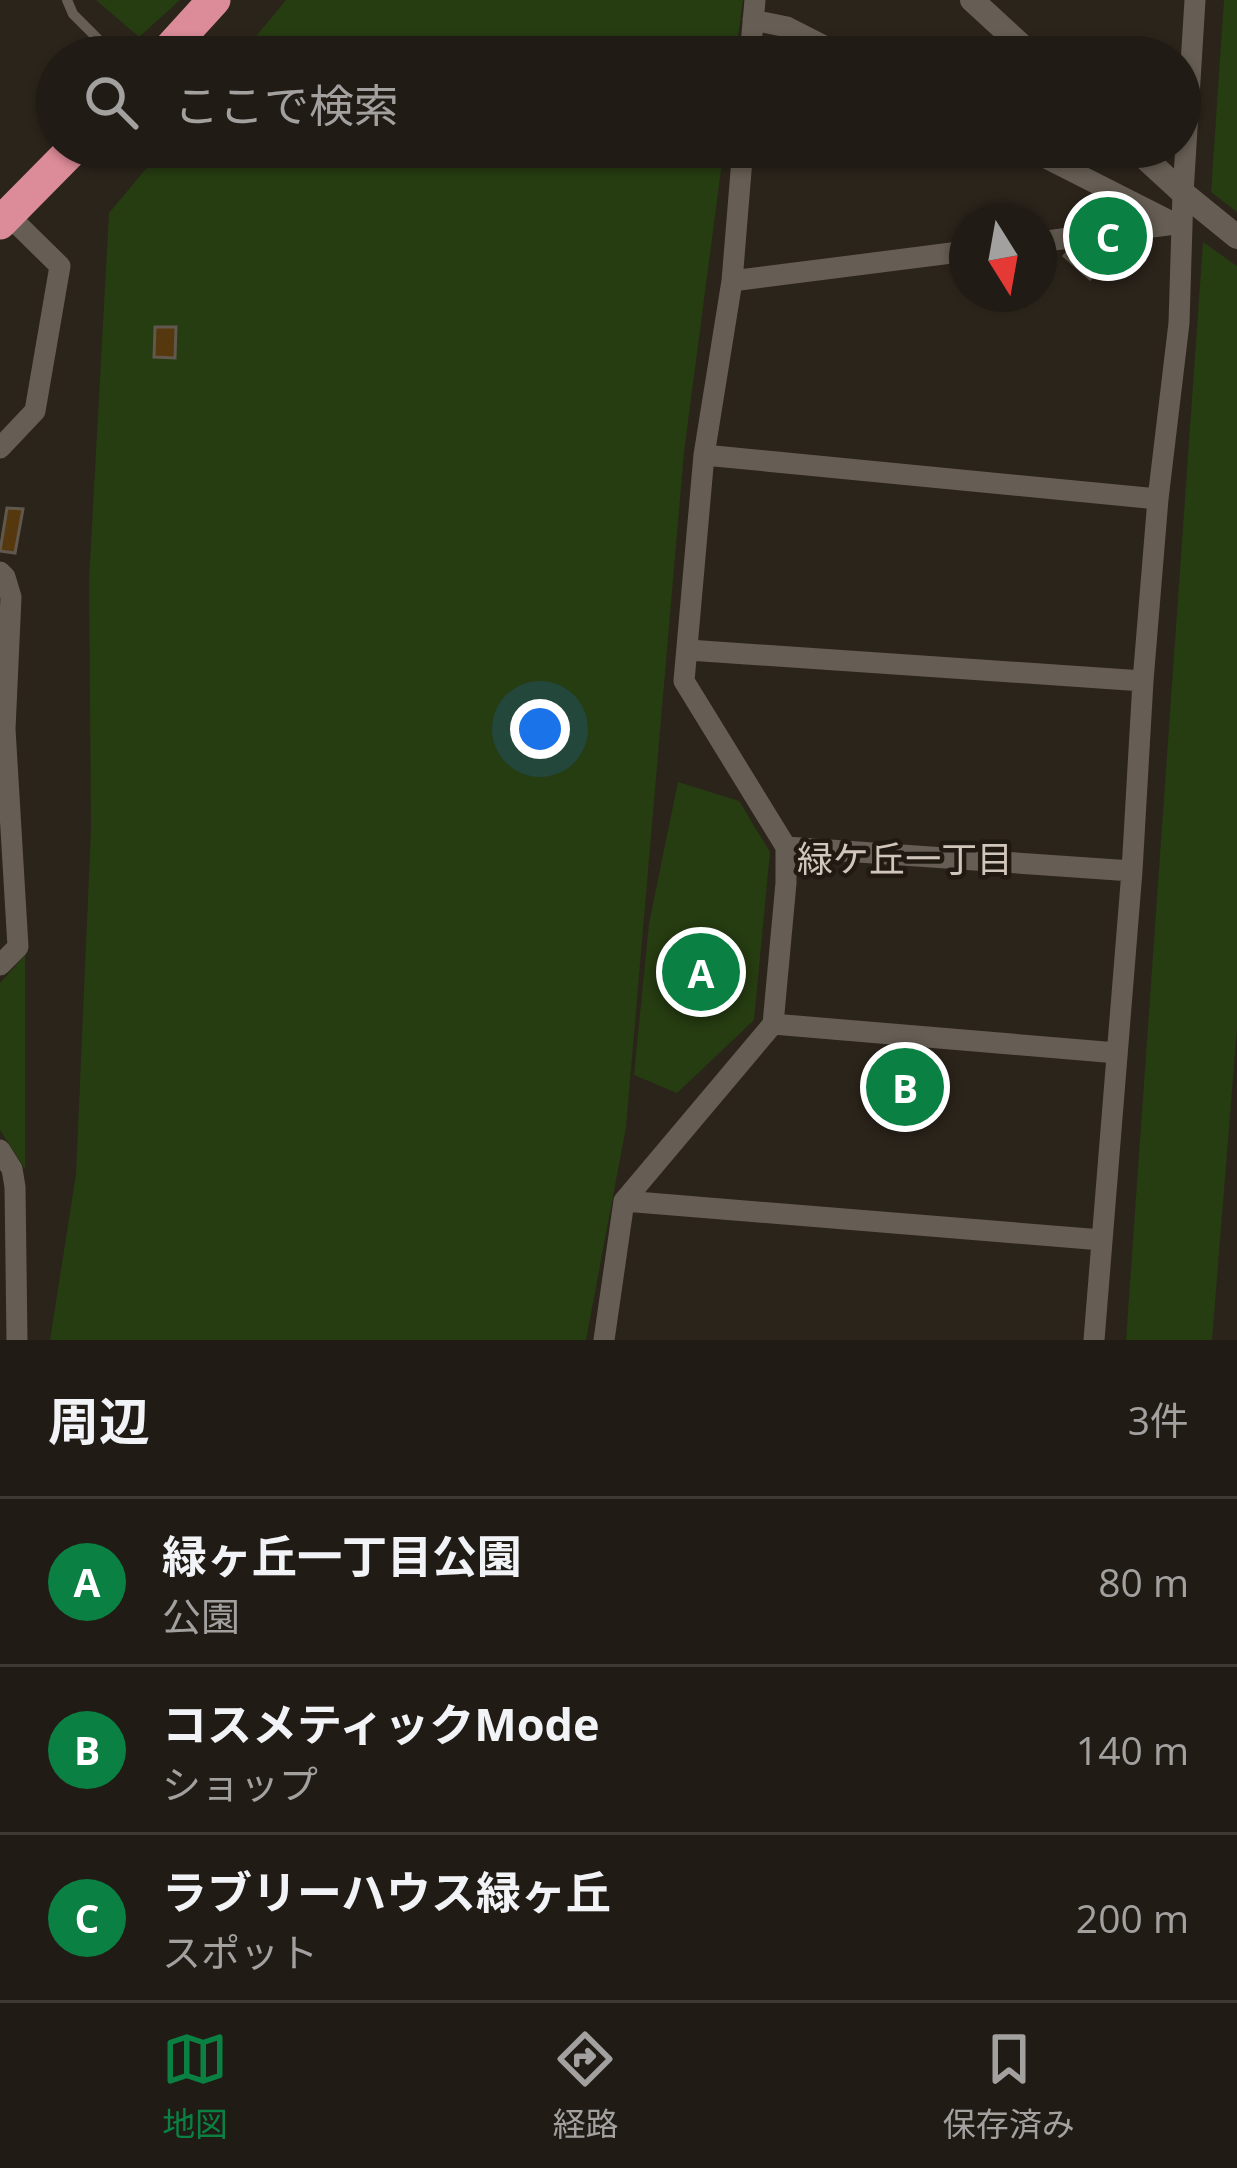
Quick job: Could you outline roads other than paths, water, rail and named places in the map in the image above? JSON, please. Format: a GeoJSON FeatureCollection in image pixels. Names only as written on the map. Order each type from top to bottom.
{"type":"FeatureCollection","features":[{"type":"Feature","properties":{"kind":"highway"},"geometry":{"type":"LineString","coordinates":[[181,36],[214,0]]}},
{"type":"Feature","properties":{"kind":"highway"},"geometry":{"type":"LineString","coordinates":[[4,219],[54,168]]}},
{"type":"Feature","properties":{"kind":"street"},"geometry":{"type":"LineString","coordinates":[[972,0],[1011,36]]}},
{"type":"Feature","properties":{"kind":"street"},"geometry":{"type":"LineString","coordinates":[[1193,36],[1195,0]]}},
{"type":"Feature","properties":{"kind":"street"},"geometry":{"type":"LineString","coordinates":[[754,10],[805,36]]}},
{"type":"Feature","properties":{"kind":"street"},"geometry":{"type":"LineString","coordinates":[[604,1340],[624,1201],[773,1024],[786,847],[684,681],[704,455],[732,281],[740,168]]}},
{"type":"Feature","properties":{"kind":"street"},"geometry":{"type":"LineString","coordinates":[[1065,168],[1176,224]]}},
{"type":"Feature","properties":{"kind":"street"},"geometry":{"type":"LineString","coordinates":[[1155,168],[1237,237]]}},
{"type":"Feature","properties":{"kind":"street"},"geometry":{"type":"LineString","coordinates":[[1094,1340],[1158,499],[1179,322],[1185,168]]}},
{"type":"Feature","properties":{"kind":"street"},"geometry":{"type":"LineString","coordinates":[[0,448],[35,411],[60,266],[4,219]]}},
{"type":"Feature","properties":{"kind":"street"},"geometry":{"type":"LineString","coordinates":[[1176,224],[1179,322]]}},
{"type":"Feature","properties":{"kind":"street"},"geometry":{"type":"LineString","coordinates":[[1057,240],[1176,224]]}},
{"type":"Feature","properties":{"kind":"street"},"geometry":{"type":"LineString","coordinates":[[732,281],[949,253]]}},
{"type":"Feature","properties":{"kind":"street"},"geometry":{"type":"LineString","coordinates":[[704,455],[1158,499]]}},
{"type":"Feature","properties":{"kind":"street"},"geometry":{"type":"LineString","coordinates":[[0,572],[11,597],[2,730],[18,947],[0,965]]}},
{"type":"Feature","properties":{"kind":"street"},"geometry":{"type":"LineString","coordinates":[[688,650],[1143,681]]}},
{"type":"Feature","properties":{"kind":"street"},"geometry":{"type":"LineString","coordinates":[[786,847],[1132,871]]}},
{"type":"Feature","properties":{"kind":"street"},"geometry":{"type":"LineString","coordinates":[[773,1024],[1117,1053]]}},
{"type":"Feature","properties":{"kind":"street"},"geometry":{"type":"LineString","coordinates":[[0,1150],[12,1169],[15,1187],[17,1340]]}},
{"type":"Feature","properties":{"kind":"street"},"geometry":{"type":"LineString","coordinates":[[624,1201],[1102,1240]]}},
{"type":"Feature","properties":{"kind":"lane"},"geometry":{"type":"LineString","coordinates":[[67,0],[73,14],[95,36]]}},
{"type":"Feature","properties":{"kind":"place","name":"ラブリーハウス緑ヶ丘"},"geometry":{"type":"Point","coordinates":[1108,236]}},
{"type":"Feature","properties":{"kind":"place","name":"緑ヶ丘一丁目公園"},"geometry":{"type":"Point","coordinates":[701,972]}},
{"type":"Feature","properties":{"kind":"place","name":"コスメティックMode"},"geometry":{"type":"Point","coordinates":[905,1087]}},
{"type":"Feature","properties":{"kind":"district","name":"緑ケ丘一丁目"},"geometry":{"type":"Point","coordinates":[905,858]}}]}
